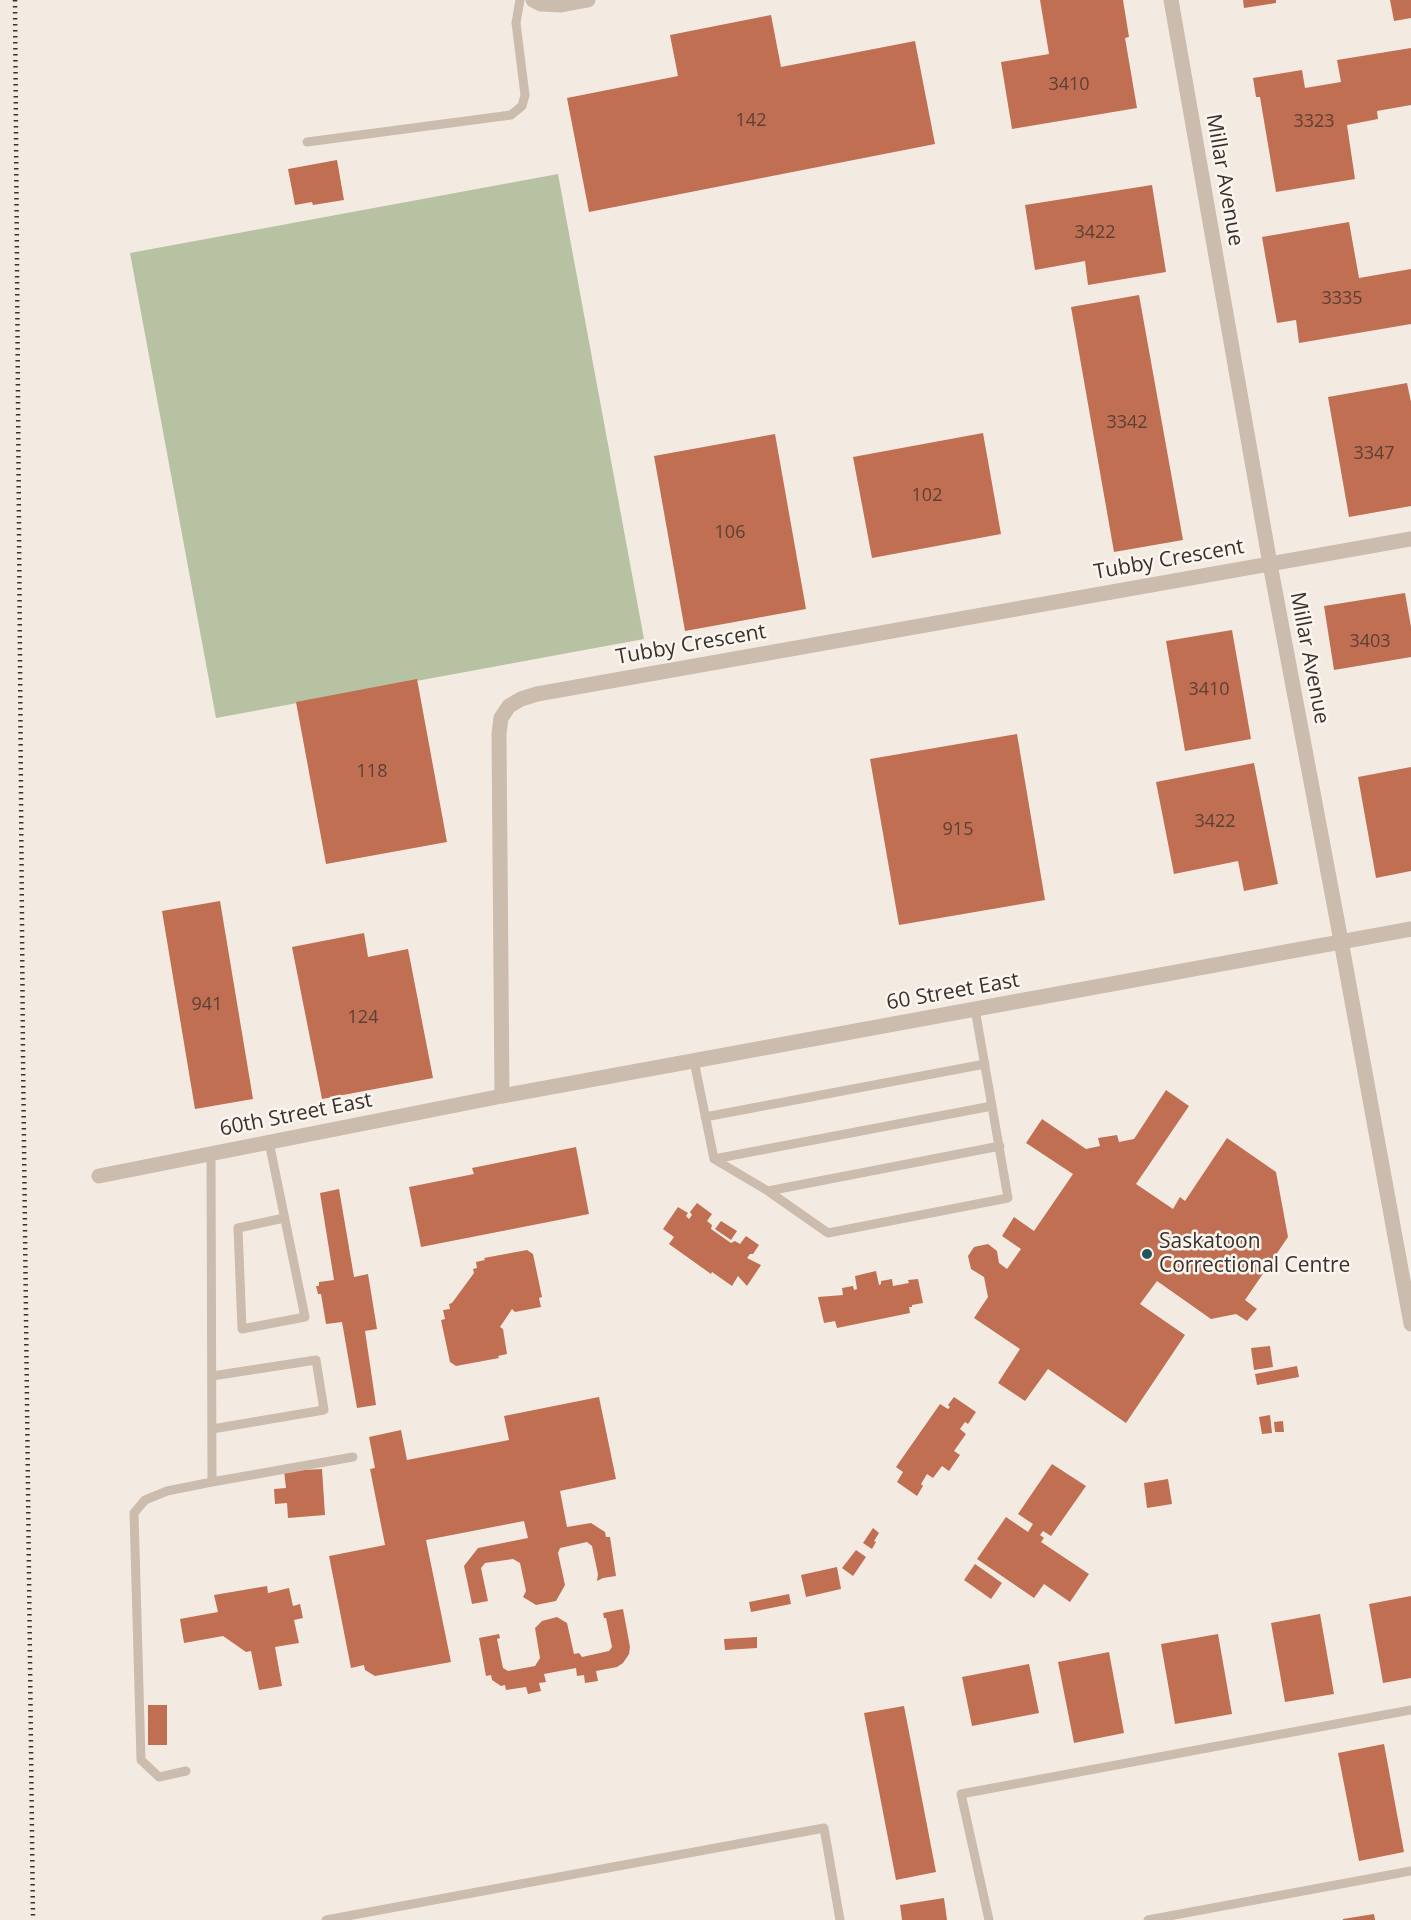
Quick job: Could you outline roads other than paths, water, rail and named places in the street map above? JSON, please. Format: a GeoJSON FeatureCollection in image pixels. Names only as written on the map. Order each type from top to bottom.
{"type":"FeatureCollection","features":[{"type":"Feature","properties":{"kind":"street"},"geometry":{"type":"LineString","coordinates":[[533,0],[541,4],[561,5],[588,0]]}},
{"type":"Feature","properties":{"kind":"street","name":"Millar Avenue"},"geometry":{"type":"LineString","coordinates":[[1171,0],[1270,564],[1411,1324]]}},
{"type":"Feature","properties":{"kind":"street","name":"Tubby Crescent"},"geometry":{"type":"LineString","coordinates":[[502,1096],[499,734],[501,718],[509,705],[537,694],[1411,539]]}},
{"type":"Feature","properties":{"kind":"street","name":"60 Street East"},"geometry":{"type":"LineString","coordinates":[[502,1096],[1411,929]]}},
{"type":"Feature","properties":{"kind":"street","name":"60th Street East"},"geometry":{"type":"LineString","coordinates":[[99,1176],[502,1096]]}},
{"type":"Feature","properties":{"kind":"lane"},"geometry":{"type":"LineString","coordinates":[[307,142],[511,115],[522,106],[525,95],[516,23],[519,0]]}},
{"type":"Feature","properties":{"kind":"lane"},"geometry":{"type":"LineString","coordinates":[[694,1061],[714,1159],[768,1191],[828,1233],[1008,1198],[975,1009]]}},
{"type":"Feature","properties":{"kind":"lane"},"geometry":{"type":"LineString","coordinates":[[705,1116],[985,1064]]}},
{"type":"Feature","properties":{"kind":"lane"},"geometry":{"type":"LineString","coordinates":[[714,1159],[992,1106]]}},
{"type":"Feature","properties":{"kind":"lane"},"geometry":{"type":"LineString","coordinates":[[269,1142],[305,1317],[242,1329],[238,1228],[284,1218]]}},
{"type":"Feature","properties":{"kind":"lane"},"geometry":{"type":"LineString","coordinates":[[768,1191],[1000,1146]]}},
{"type":"Feature","properties":{"kind":"lane"},"geometry":{"type":"LineString","coordinates":[[211,1154],[212,1482]]}},
{"type":"Feature","properties":{"kind":"lane"},"geometry":{"type":"LineString","coordinates":[[212,1376],[316,1360],[324,1410],[212,1429]]}},
{"type":"Feature","properties":{"kind":"lane"},"geometry":{"type":"LineString","coordinates":[[186,1771],[159,1777],[141,1760],[134,1513],[145,1500],[167,1491],[353,1457]]}},
{"type":"Feature","properties":{"kind":"lane"},"geometry":{"type":"LineString","coordinates":[[988,1920],[962,1794],[1411,1710]]}},
{"type":"Feature","properties":{"kind":"lane"},"geometry":{"type":"LineString","coordinates":[[326,1920],[824,1828],[840,1920]]}},
{"type":"Feature","properties":{"kind":"lane"},"geometry":{"type":"LineString","coordinates":[[1148,1920],[1411,1871]]}},
{"type":"Feature","properties":{"kind":"railway"},"geometry":{"type":"LineString","coordinates":[[15,0],[23,1057],[33,1920]]}},
{"type":"Feature","properties":{"kind":"place","name":"Saskatoon Correctional Centre"},"geometry":{"type":"Point","coordinates":[1147,1254]}}]}
